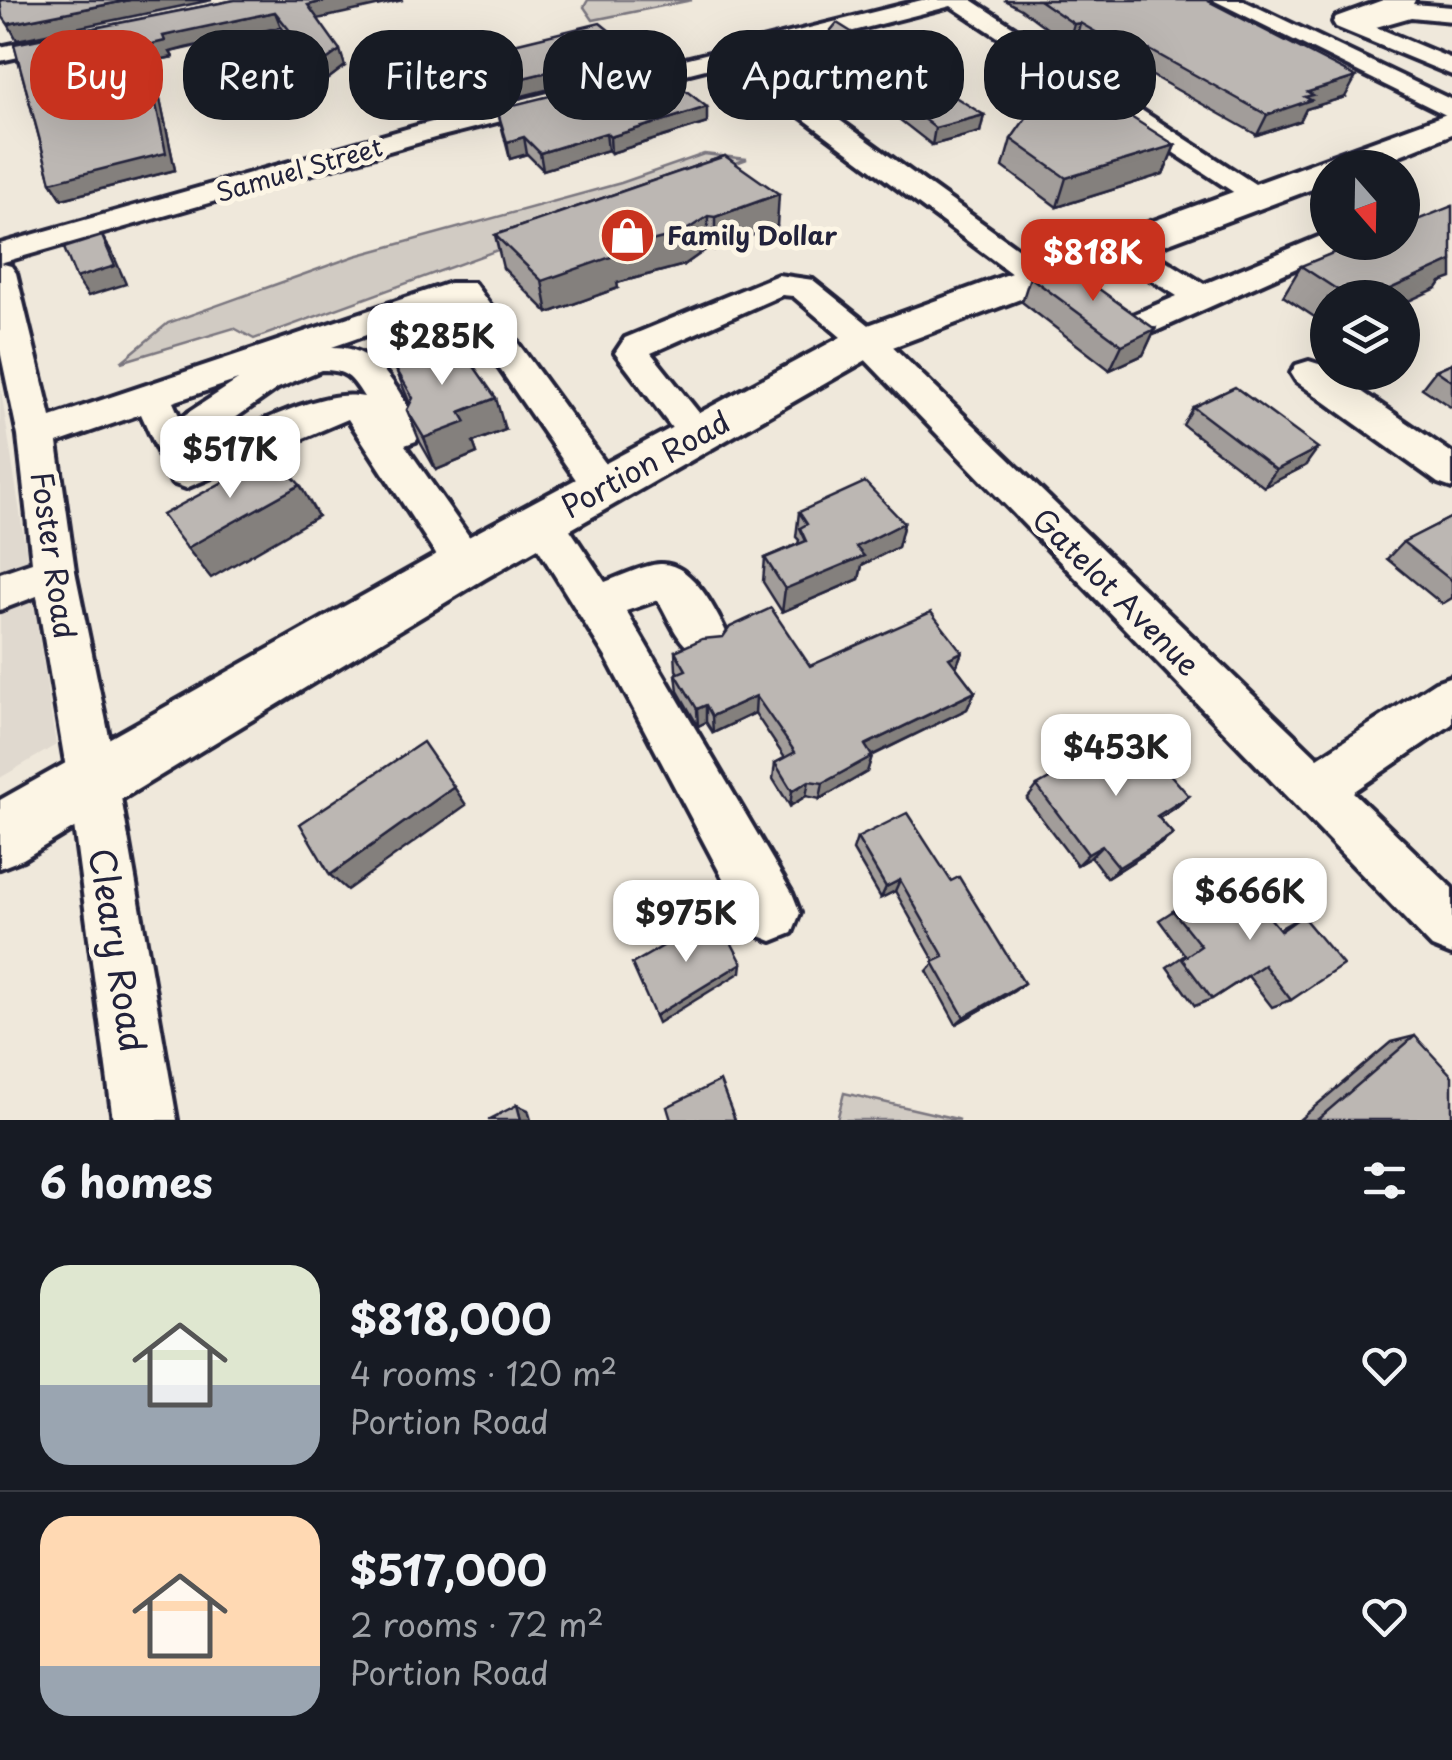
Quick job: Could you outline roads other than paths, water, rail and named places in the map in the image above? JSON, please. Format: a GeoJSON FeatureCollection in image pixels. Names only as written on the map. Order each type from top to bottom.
{"type":"FeatureCollection","features":[{"type":"Feature","properties":{"kind":"main road"},"geometry":{"type":"LineString","coordinates":[[1381,150],[1452,122]]}},
{"type":"Feature","properties":{"kind":"main road","name":"Portion Road"},"geometry":{"type":"LineString","coordinates":[[0,836],[464,564],[867,341],[1310,178]]}},
{"type":"Feature","properties":{"kind":"street","name":"Samuel Street"},"geometry":{"type":"LineString","coordinates":[[825,30],[948,0]]}},
{"type":"Feature","properties":{"kind":"street"},"geometry":{"type":"LineString","coordinates":[[957,0],[1260,197]]}},
{"type":"Feature","properties":{"kind":"street"},"geometry":{"type":"LineString","coordinates":[[1224,0],[1452,110]]}},
{"type":"Feature","properties":{"kind":"street"},"geometry":{"type":"LineString","coordinates":[[1289,32],[1344,22],[1404,0]]}},
{"type":"Feature","properties":{"kind":"street"},"geometry":{"type":"LineString","coordinates":[[1422,0],[1452,12]]}},
{"type":"Feature","properties":{"kind":"street"},"geometry":{"type":"LineString","coordinates":[[1452,12],[1410,10],[1374,21],[1377,29],[1388,36],[1452,65]]}},
{"type":"Feature","properties":{"kind":"street"},"geometry":{"type":"LineString","coordinates":[[1344,22],[1452,65]]}},
{"type":"Feature","properties":{"kind":"street"},"geometry":{"type":"LineString","coordinates":[[0,54],[30,48]]}},
{"type":"Feature","properties":{"kind":"street","name":"Samuel Street"},"geometry":{"type":"LineString","coordinates":[[0,254],[429,131],[707,59]]}},
{"type":"Feature","properties":{"kind":"street"},"geometry":{"type":"LineString","coordinates":[[822,120],[1035,276]]}},
{"type":"Feature","properties":{"kind":"street"},"geometry":{"type":"LineString","coordinates":[[1120,246],[1202,298]]}},
{"type":"Feature","properties":{"kind":"street"},"geometry":{"type":"LineString","coordinates":[[1135,327],[1310,250]]}},
{"type":"Feature","properties":{"kind":"street","name":"Foster Road"},"geometry":{"type":"LineString","coordinates":[[0,273],[37,436],[54,571],[93,780]]}},
{"type":"Feature","properties":{"kind":"street","name":"Gatelot Avenue"},"geometry":{"type":"LineString","coordinates":[[698,434],[632,353],[637,346],[778,285],[802,287],[867,341],[1452,927]]}},
{"type":"Feature","properties":{"kind":"street"},"geometry":{"type":"LineString","coordinates":[[37,436],[462,290],[602,486]]}},
{"type":"Feature","properties":{"kind":"street"},"geometry":{"type":"LineString","coordinates":[[172,443],[250,388],[282,372],[311,362],[345,357],[364,367],[417,454],[426,472],[425,508]]}},
{"type":"Feature","properties":{"kind":"street"},"geometry":{"type":"LineString","coordinates":[[1309,372],[1452,474]]}},
{"type":"Feature","properties":{"kind":"street"},"geometry":{"type":"LineString","coordinates":[[152,396],[186,473],[348,406],[361,409],[464,564]]}},
{"type":"Feature","properties":{"kind":"street"},"geometry":{"type":"LineString","coordinates":[[542,520],[596,603],[772,913]]}},
{"type":"Feature","properties":{"kind":"street"},"geometry":{"type":"LineString","coordinates":[[0,592],[54,571]]}},
{"type":"Feature","properties":{"kind":"street"},"geometry":{"type":"LineString","coordinates":[[596,603],[662,581],[673,586],[706,638]]}},
{"type":"Feature","properties":{"kind":"street"},"geometry":{"type":"LineString","coordinates":[[1314,789],[1452,696]]}},
{"type":"Feature","properties":{"kind":"street","name":"Cleary Road"},"geometry":{"type":"LineString","coordinates":[[93,780],[145,1120]]}},
{"type":"Feature","properties":{"kind":"place","name":"Family Dollar"},"geometry":{"type":"Point","coordinates":[628,235]}}]}
